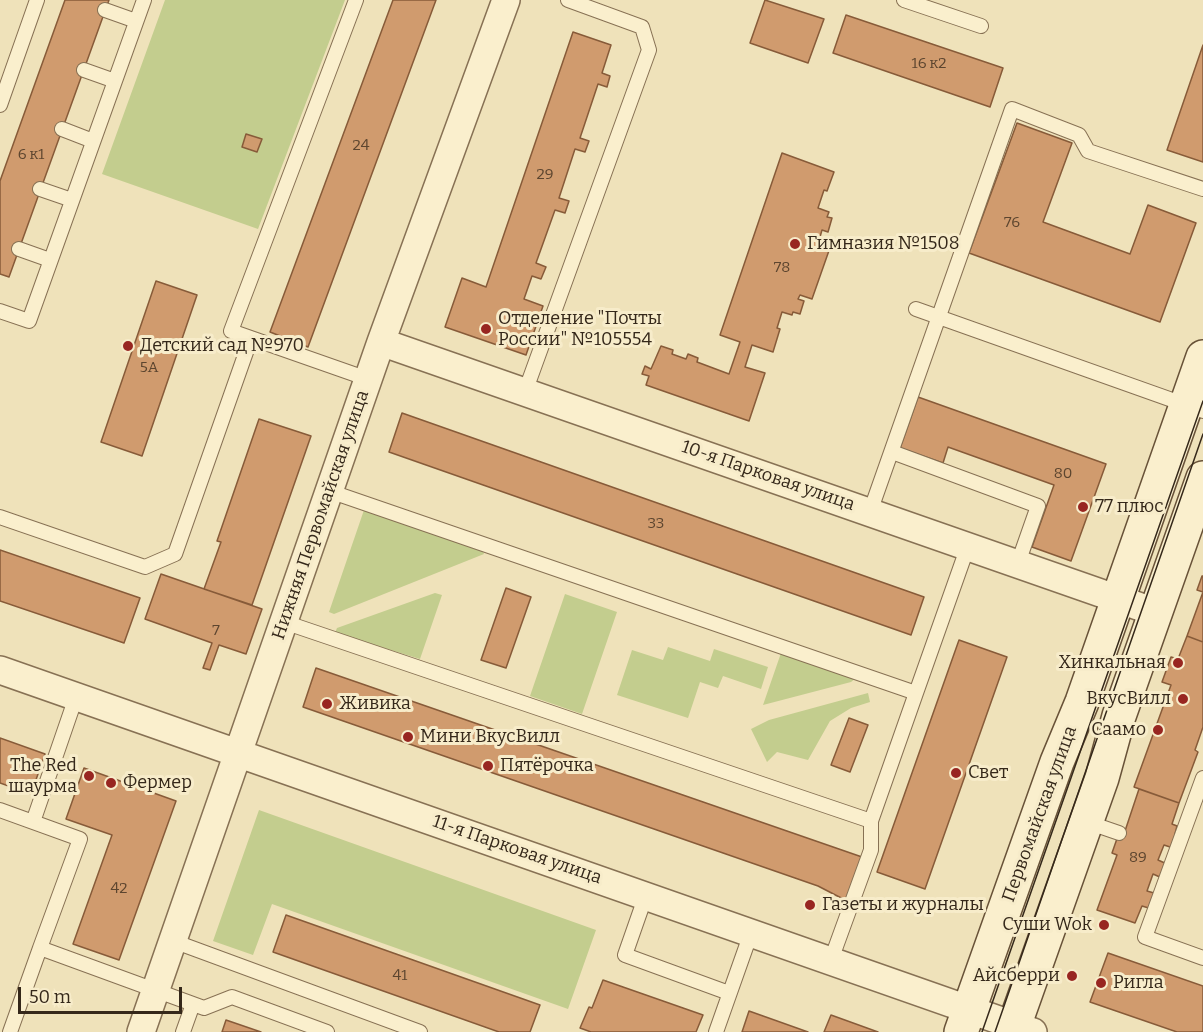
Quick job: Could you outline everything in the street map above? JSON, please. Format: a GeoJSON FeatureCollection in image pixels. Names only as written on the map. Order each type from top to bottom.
{"type":"FeatureCollection","features":[{"type":"Feature","properties":{"kind":"main road","name":"Первомайская улица"},"geometry":{"type":"LineString","coordinates":[[965,1020],[1057,762],[1194,408],[1203,357]]}},
{"type":"Feature","properties":{"kind":"main road"},"geometry":{"type":"LineString","coordinates":[[1020,1030],[1102,778],[1119,716],[1203,478]]}},
{"type":"Feature","properties":{"kind":"street","name":"Нижняя Первомайская улица"},"geometry":{"type":"LineString","coordinates":[[141,1032],[381,342],[506,0]]}},
{"type":"Feature","properties":{"kind":"street","name":"10-я Парковая улица"},"geometry":{"type":"LineString","coordinates":[[381,342],[1155,612]]}},
{"type":"Feature","properties":{"kind":"street","name":"11-я Парковая улица"},"geometry":{"type":"LineString","coordinates":[[0,670],[831,960],[965,1020],[1020,1030]]}},
{"type":"Feature","properties":{"kind":"lane"},"geometry":{"type":"LineString","coordinates":[[0,105],[37,0]]}},
{"type":"Feature","properties":{"kind":"lane"},"geometry":{"type":"LineString","coordinates":[[0,311],[28,321],[144,0]]}},
{"type":"Feature","properties":{"kind":"lane"},"geometry":{"type":"LineString","coordinates":[[356,0],[231,331],[368,379]]}},
{"type":"Feature","properties":{"kind":"lane"},"geometry":{"type":"LineString","coordinates":[[525,392],[649,50],[642,27],[568,0]]}},
{"type":"Feature","properties":{"kind":"lane"},"geometry":{"type":"LineString","coordinates":[[904,0],[981,26]]}},
{"type":"Feature","properties":{"kind":"lane"},"geometry":{"type":"LineString","coordinates":[[105,10],[136,21]]}},
{"type":"Feature","properties":{"kind":"lane"},"geometry":{"type":"LineString","coordinates":[[84,70],[115,81]]}},
{"type":"Feature","properties":{"kind":"lane"},"geometry":{"type":"LineString","coordinates":[[870,512],[1012,109],[1078,135],[1088,151],[1203,189]]}},
{"type":"Feature","properties":{"kind":"lane"},"geometry":{"type":"LineString","coordinates":[[62,129],[93,141]]}},
{"type":"Feature","properties":{"kind":"lane"},"geometry":{"type":"LineString","coordinates":[[40,189],[72,200]]}},
{"type":"Feature","properties":{"kind":"lane"},"geometry":{"type":"LineString","coordinates":[[19,249],[50,260]]}},
{"type":"Feature","properties":{"kind":"lane"},"geometry":{"type":"LineString","coordinates":[[916,309],[1194,408]]}},
{"type":"Feature","properties":{"kind":"lane"},"geometry":{"type":"LineString","coordinates":[[0,517],[145,567],[175,554],[251,338]]}},
{"type":"Feature","properties":{"kind":"lane"},"geometry":{"type":"LineString","coordinates":[[892,452],[1038,506],[1018,563]]}},
{"type":"Feature","properties":{"kind":"lane"},"geometry":{"type":"LineString","coordinates":[[329,491],[916,693]]}},
{"type":"Feature","properties":{"kind":"lane"},"geometry":{"type":"LineString","coordinates":[[831,960],[871,850],[871,821],[968,546]]}},
{"type":"Feature","properties":{"kind":"lane"},"geometry":{"type":"LineString","coordinates":[[284,622],[871,821]]}},
{"type":"Feature","properties":{"kind":"lane"},"geometry":{"type":"LineString","coordinates":[[33,822],[76,697]]}},
{"type":"Feature","properties":{"kind":"lane"},"geometry":{"type":"LineString","coordinates":[[1203,778],[1169,851],[1145,938],[1203,958]]}},
{"type":"Feature","properties":{"kind":"lane"},"geometry":{"type":"LineString","coordinates":[[0,810],[80,838],[10,1032]]}},
{"type":"Feature","properties":{"kind":"lane"},"geometry":{"type":"LineString","coordinates":[[1087,822],[1119,833]]}},
{"type":"Feature","properties":{"kind":"lane"},"geometry":{"type":"LineString","coordinates":[[646,895],[624,955],[729,993]]}},
{"type":"Feature","properties":{"kind":"lane"},"geometry":{"type":"LineString","coordinates":[[716,1032],[752,933]]}},
{"type":"Feature","properties":{"kind":"lane"},"geometry":{"type":"LineString","coordinates":[[173,941],[420,1032]]}},
{"type":"Feature","properties":{"kind":"lane"},"geometry":{"type":"LineString","coordinates":[[40,948],[204,1008],[232,997],[327,1032]]}},
{"type":"Feature","properties":{"kind":"lane"},"geometry":{"type":"LineString","coordinates":[[183,1032],[193,1004]]}},
{"type":"Feature","properties":{"kind":"green space"},"geometry":{"type":"Polygon","coordinates":[[[165,0],[345,0],[258,229],[102,174],[165,0]]]}},
{"type":"Feature","properties":{"kind":"green space"},"geometry":{"type":"Polygon","coordinates":[[[364,510],[482,549],[484,554],[334,614],[329,612],[364,510]]]}},
{"type":"Feature","properties":{"kind":"green space"},"geometry":{"type":"Polygon","coordinates":[[[435,593],[442,595],[420,659],[335,633],[337,628],[435,593]]]}},
{"type":"Feature","properties":{"kind":"green space"},"geometry":{"type":"Polygon","coordinates":[[[565,594],[617,612],[582,714],[530,696],[565,594]]]}},
{"type":"Feature","properties":{"kind":"green space"},"geometry":{"type":"Polygon","coordinates":[[[668,647],[710,661],[714,649],[768,667],[761,689],[723,676],[718,688],[700,682],[688,718],[617,695],[632,650],[663,660],[668,647]]]}},
{"type":"Feature","properties":{"kind":"green space"},"geometry":{"type":"Polygon","coordinates":[[[781,653],[856,678],[851,682],[763,705],[781,653]]]}},
{"type":"Feature","properties":{"kind":"green space"},"geometry":{"type":"Polygon","coordinates":[[[868,693],[870,702],[851,708],[830,721],[808,760],[777,752],[767,762],[751,729],[769,720],[868,693]]]}},
{"type":"Feature","properties":{"kind":"green space"},"geometry":{"type":"Polygon","coordinates":[[[259,810],[596,930],[568,1009],[272,904],[253,955],[213,941],[259,810]]]}},
{"type":"Feature","properties":{"kind":"building"},"geometry":{"type":"Polygon","coordinates":[[[65,0],[109,0],[9,277],[0,274],[0,181],[65,0]]]}},
{"type":"Feature","properties":{"kind":"building"},"geometry":{"type":"Polygon","coordinates":[[[393,0],[436,0],[308,347],[270,332],[393,0]]]}},
{"type":"Feature","properties":{"kind":"building"},"geometry":{"type":"Polygon","coordinates":[[[765,0],[824,19],[808,63],[750,43],[765,0]]]}},
{"type":"Feature","properties":{"kind":"building"},"geometry":{"type":"Polygon","coordinates":[[[846,15],[1003,68],[990,107],[833,53],[846,15]]]}},
{"type":"Feature","properties":{"kind":"building"},"geometry":{"type":"Polygon","coordinates":[[[573,32],[611,45],[602,73],[610,76],[607,87],[598,84],[580,138],[589,141],[585,152],[575,149],[559,198],[569,201],[565,213],[555,210],[536,263],[546,267],[541,279],[532,276],[524,299],[543,306],[526,355],[445,327],[462,278],[486,287],[573,32]]]}},
{"type":"Feature","properties":{"kind":"building"},"geometry":{"type":"Polygon","coordinates":[[[1203,45],[1203,162],[1167,150],[1203,45]]]}},
{"type":"Feature","properties":{"kind":"building"},"geometry":{"type":"Polygon","coordinates":[[[1017,123],[1072,143],[1043,222],[1130,254],[1148,205],[1196,223],[1160,322],[969,253],[1017,123]]]}},
{"type":"Feature","properties":{"kind":"building"},"geometry":{"type":"Polygon","coordinates":[[[246,134],[262,139],[257,152],[242,147],[246,134]]]}},
{"type":"Feature","properties":{"kind":"building"},"geometry":{"type":"Polygon","coordinates":[[[782,153],[834,172],[827,191],[824,190],[818,208],[829,212],[827,217],[832,218],[828,232],[822,230],[820,237],[832,242],[812,299],[800,295],[798,299],[804,301],[800,314],[793,312],[792,315],[782,312],[773,352],[752,345],[745,367],[765,373],[749,421],[646,385],[649,376],[642,374],[645,366],[651,369],[661,346],[673,350],[672,354],[686,359],[688,354],[698,358],[697,362],[729,374],[740,342],[720,335],[782,153]]]}},
{"type":"Feature","properties":{"kind":"building"},"geometry":{"type":"Polygon","coordinates":[[[156,281],[197,295],[142,456],[101,442],[156,281]]]}},
{"type":"Feature","properties":{"kind":"building"},"geometry":{"type":"Polygon","coordinates":[[[918,397],[1106,464],[1071,561],[1032,547],[1054,485],[948,447],[943,463],[900,448],[918,397]]]}},
{"type":"Feature","properties":{"kind":"building"},"geometry":{"type":"Polygon","coordinates":[[[402,413],[924,597],[911,635],[389,452],[402,413]]]}},
{"type":"Feature","properties":{"kind":"building"},"geometry":{"type":"Polygon","coordinates":[[[259,419],[311,436],[252,605],[204,589],[221,542],[217,541],[259,419]]]}},
{"type":"Feature","properties":{"kind":"building"},"geometry":{"type":"Polygon","coordinates":[[[0,550],[140,598],[124,643],[0,601],[0,550]]]}},
{"type":"Feature","properties":{"kind":"building"},"geometry":{"type":"Polygon","coordinates":[[[161,574],[262,609],[246,654],[219,645],[210,670],[203,668],[212,643],[145,619],[161,574]]]}},
{"type":"Feature","properties":{"kind":"building"},"geometry":{"type":"Polygon","coordinates":[[[1203,576],[1203,592],[1197,590],[1203,576]]]}},
{"type":"Feature","properties":{"kind":"building"},"geometry":{"type":"Polygon","coordinates":[[[506,588],[531,597],[506,668],[481,660],[506,588]]]}},
{"type":"Feature","properties":{"kind":"building"},"geometry":{"type":"Polygon","coordinates":[[[1203,592],[1203,642],[1187,636],[1203,592]]]}},
{"type":"Feature","properties":{"kind":"building"},"geometry":{"type":"Polygon","coordinates":[[[1187,636],[1203,642],[1203,727],[1195,750],[1198,752],[1179,803],[1134,787],[1171,685],[1162,682],[1171,657],[1178,659],[1187,636]]]}},
{"type":"Feature","properties":{"kind":"building"},"geometry":{"type":"Polygon","coordinates":[[[959,640],[1007,657],[925,889],[877,872],[959,640]]]}},
{"type":"Feature","properties":{"kind":"building"},"geometry":{"type":"Polygon","coordinates":[[[316,668],[862,857],[847,901],[818,886],[303,707],[316,668]]]}},
{"type":"Feature","properties":{"kind":"building"},"geometry":{"type":"Polygon","coordinates":[[[849,718],[868,725],[850,772],[831,765],[849,718]]]}},
{"type":"Feature","properties":{"kind":"building"},"geometry":{"type":"Polygon","coordinates":[[[0,738],[45,754],[31,794],[0,783],[0,738]]]}},
{"type":"Feature","properties":{"kind":"building"},"geometry":{"type":"Polygon","coordinates":[[[84,768],[176,801],[119,960],[73,944],[112,835],[66,819],[84,768]]]}},
{"type":"Feature","properties":{"kind":"building"},"geometry":{"type":"Polygon","coordinates":[[[1139,789],[1179,803],[1172,824],[1177,826],[1173,848],[1164,845],[1158,860],[1167,864],[1162,878],[1153,874],[1147,891],[1154,893],[1152,909],[1142,906],[1135,923],[1097,910],[1117,855],[1112,853],[1120,830],[1125,831],[1139,789]]]}},
{"type":"Feature","properties":{"kind":"building"},"geometry":{"type":"Polygon","coordinates":[[[286,915],[540,1005],[530,1032],[499,1032],[273,952],[286,915]]]}},
{"type":"Feature","properties":{"kind":"building"},"geometry":{"type":"Polygon","coordinates":[[[1108,953],[1203,986],[1203,1032],[1177,1032],[1090,1002],[1108,953]]]}},
{"type":"Feature","properties":{"kind":"building"},"geometry":{"type":"Polygon","coordinates":[[[603,980],[703,1015],[696,1032],[591,1032],[580,1028],[589,1007],[592,1008],[603,980]]]}},
{"type":"Feature","properties":{"kind":"building"},"geometry":{"type":"Polygon","coordinates":[[[749,1011],[808,1032],[742,1032],[749,1011]]]}},
{"type":"Feature","properties":{"kind":"building"},"geometry":{"type":"Polygon","coordinates":[[[831,1015],[878,1032],[824,1032],[831,1015]]]}},
{"type":"Feature","properties":{"kind":"building"},"geometry":{"type":"Polygon","coordinates":[[[226,1020],[261,1032],[222,1032],[226,1020]]]}},
{"type":"Feature","properties":{"kind":"tram line"},"geometry":{"type":"LineString","coordinates":[[982,1032],[1203,401]]}},
{"type":"Feature","properties":{"kind":"tram line"},"geometry":{"type":"LineString","coordinates":[[995,1032],[1203,434]]}},
{"type":"Feature","properties":{"kind":"place","name":"Гимназия №1508"},"geometry":{"type":"Point","coordinates":[795,244]}},
{"type":"Feature","properties":{"kind":"place","name":"Отделение \"Почты России\" №105554"},"geometry":{"type":"Point","coordinates":[486,329]}},
{"type":"Feature","properties":{"kind":"place","name":"Детский сад №970"},"geometry":{"type":"Point","coordinates":[128,346]}},
{"type":"Feature","properties":{"kind":"place","name":"77 плюс"},"geometry":{"type":"Point","coordinates":[1083,507]}},
{"type":"Feature","properties":{"kind":"place","name":"Хинкальная"},"geometry":{"type":"Point","coordinates":[1178,663]}},
{"type":"Feature","properties":{"kind":"place","name":"ВкусВилл"},"geometry":{"type":"Point","coordinates":[1183,699]}},
{"type":"Feature","properties":{"kind":"place","name":"Живика"},"geometry":{"type":"Point","coordinates":[327,704]}},
{"type":"Feature","properties":{"kind":"place","name":"Саамо"},"geometry":{"type":"Point","coordinates":[1158,730]}},
{"type":"Feature","properties":{"kind":"place","name":"Мини ВкусВилл"},"geometry":{"type":"Point","coordinates":[408,737]}},
{"type":"Feature","properties":{"kind":"place","name":"Пятёрочка"},"geometry":{"type":"Point","coordinates":[488,766]}},
{"type":"Feature","properties":{"kind":"place","name":"Свет"},"geometry":{"type":"Point","coordinates":[956,773]}},
{"type":"Feature","properties":{"kind":"place","name":"The Red шаурма"},"geometry":{"type":"Point","coordinates":[89,776]}},
{"type":"Feature","properties":{"kind":"place","name":"Фермер"},"geometry":{"type":"Point","coordinates":[111,783]}},
{"type":"Feature","properties":{"kind":"place","name":"Газеты и журналы"},"geometry":{"type":"Point","coordinates":[810,905]}},
{"type":"Feature","properties":{"kind":"place","name":"Суши Wok"},"geometry":{"type":"Point","coordinates":[1104,925]}},
{"type":"Feature","properties":{"kind":"place","name":"Айсберри"},"geometry":{"type":"Point","coordinates":[1072,976]}},
{"type":"Feature","properties":{"kind":"place","name":"Ригла"},"geometry":{"type":"Point","coordinates":[1101,983]}}]}
